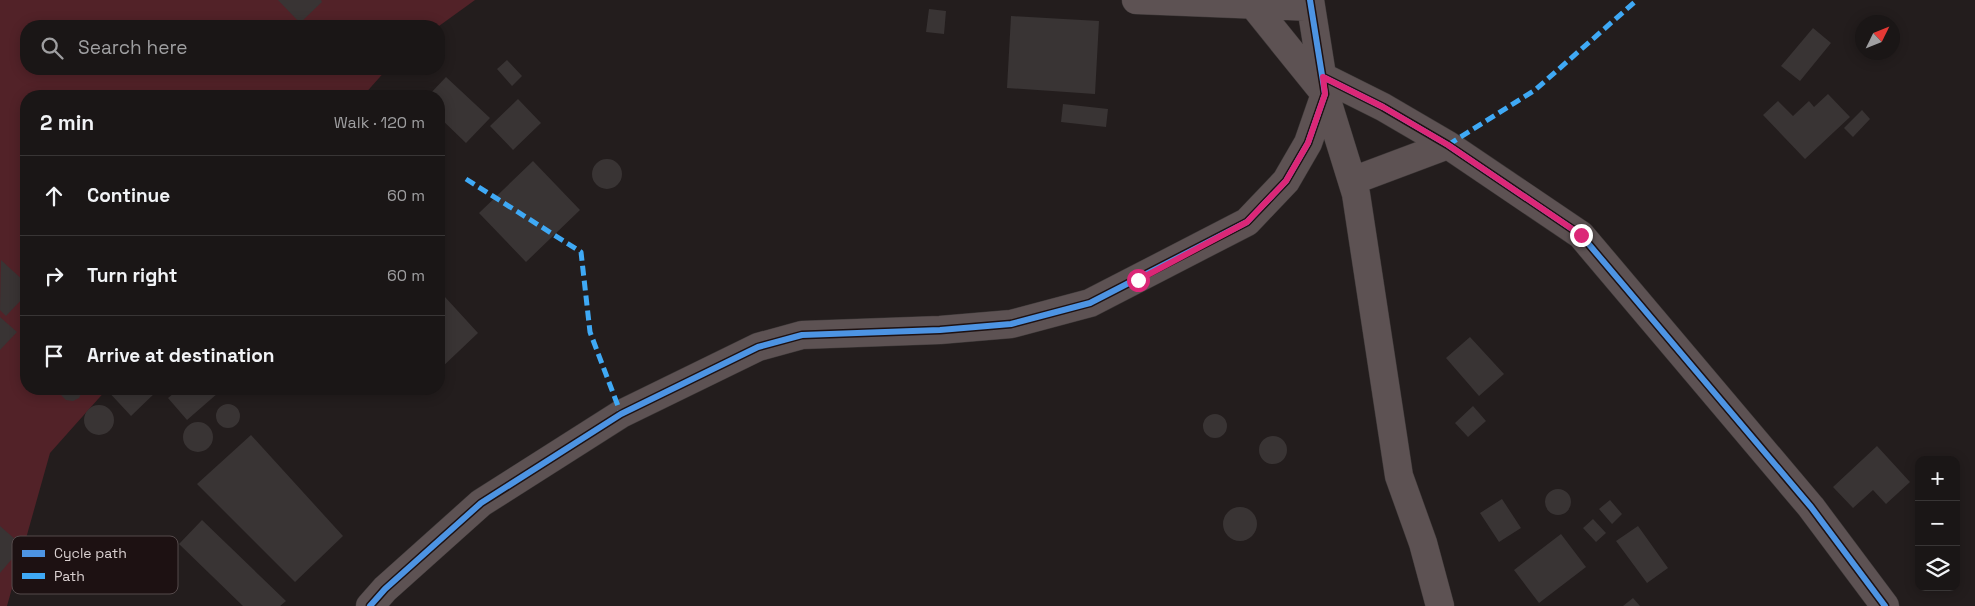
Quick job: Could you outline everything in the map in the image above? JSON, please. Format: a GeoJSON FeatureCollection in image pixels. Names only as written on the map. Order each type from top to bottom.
{"type":"FeatureCollection","features":[{"type":"Feature","properties":{"kind":"street"},"geometry":{"type":"LineString","coordinates":[[1136,0],[1254,6],[1310,4],[1324,86],[1356,194],[1399,476],[1422,543],[1440,606]]}},
{"type":"Feature","properties":{"kind":"street"},"geometry":{"type":"LineString","coordinates":[[1254,6],[1324,86],[1383,107],[1448,145],[1581,235],[1811,507],[1886,606]]}},
{"type":"Feature","properties":{"kind":"street"},"geometry":{"type":"LineString","coordinates":[[370,606],[385,589],[482,503],[621,414],[758,347],[802,336],[940,330],[1011,324],[1090,303],[1194,251],[1247,222],[1286,181],[1308,143],[1324,86]]}},
{"type":"Feature","properties":{"kind":"street"},"geometry":{"type":"LineString","coordinates":[[1352,181],[1448,145]]}},
{"type":"Feature","properties":{"kind":"shaded area"},"geometry":{"type":"Polygon","coordinates":[[[0,0],[475,0],[445,22],[445,20],[20,20],[20,75],[382,75],[368,90],[20,90],[20,395],[102,395],[50,453],[27,536],[12,536],[12,588],[7,606],[0,606],[0,0]]]}},
{"type":"Feature","properties":{"kind":"building"},"geometry":{"type":"Polygon","coordinates":[[[278,0],[321,0],[322,2],[303,20],[297,20],[278,0]]]}},
{"type":"Feature","properties":{"kind":"building"},"geometry":{"type":"Polygon","coordinates":[[[929,9],[946,11],[944,34],[926,32],[929,9]]]}},
{"type":"Feature","properties":{"kind":"building"},"geometry":{"type":"Polygon","coordinates":[[[1011,16],[1099,21],[1095,94],[1007,88],[1011,16]]]}},
{"type":"Feature","properties":{"kind":"building"},"geometry":{"type":"Polygon","coordinates":[[[1813,28],[1831,43],[1800,81],[1781,66],[1813,28]]]}},
{"type":"Feature","properties":{"kind":"building"},"geometry":{"type":"Polygon","coordinates":[[[507,60],[522,76],[512,86],[497,69],[507,60]]]}},
{"type":"Feature","properties":{"kind":"building"},"geometry":{"type":"Polygon","coordinates":[[[446,77],[490,118],[466,143],[445,123],[445,90],[434,90],[446,77]]]}},
{"type":"Feature","properties":{"kind":"building"},"geometry":{"type":"Polygon","coordinates":[[[1828,94],[1850,117],[1805,159],[1763,115],[1778,101],[1793,116],[1809,101],[1814,107],[1828,94]]]}},
{"type":"Feature","properties":{"kind":"building"},"geometry":{"type":"Polygon","coordinates":[[[518,99],[541,123],[513,150],[490,126],[518,99]]]}},
{"type":"Feature","properties":{"kind":"building"},"geometry":{"type":"Polygon","coordinates":[[[1063,104],[1108,109],[1106,127],[1061,122],[1063,104]]]}},
{"type":"Feature","properties":{"kind":"building"},"geometry":{"type":"Polygon","coordinates":[[[1862,110],[1870,119],[1853,137],[1844,128],[1862,110]]]}},
{"type":"Feature","properties":{"kind":"building"},"geometry":{"type":"Polygon","coordinates":[[[607,159],[613,160],[621,168],[621,180],[613,188],[607,189],[601,188],[593,180],[592,174],[593,168],[601,160],[607,159]]]}},
{"type":"Feature","properties":{"kind":"building"},"geometry":{"type":"Polygon","coordinates":[[[533,161],[580,210],[526,262],[479,213],[533,161]]]}},
{"type":"Feature","properties":{"kind":"building"},"geometry":{"type":"Polygon","coordinates":[[[1,260],[20,277],[20,301],[6,316],[0,310],[1,260]]]}},
{"type":"Feature","properties":{"kind":"building"},"geometry":{"type":"Polygon","coordinates":[[[445,297],[478,333],[445,364],[445,297]]]}},
{"type":"Feature","properties":{"kind":"building"},"geometry":{"type":"Polygon","coordinates":[[[0,317],[17,332],[0,350],[0,317]]]}},
{"type":"Feature","properties":{"kind":"building"},"geometry":{"type":"Polygon","coordinates":[[[1470,337],[1504,374],[1479,396],[1446,358],[1470,337]]]}},
{"type":"Feature","properties":{"kind":"building"},"geometry":{"type":"Polygon","coordinates":[[[61,395],[80,395],[73,401],[66,400],[61,395]]]}},
{"type":"Feature","properties":{"kind":"building"},"geometry":{"type":"Polygon","coordinates":[[[112,395],[153,395],[131,416],[112,395]]]}},
{"type":"Feature","properties":{"kind":"building"},"geometry":{"type":"Polygon","coordinates":[[[172,395],[216,395],[187,420],[168,398],[172,395]]]}},
{"type":"Feature","properties":{"kind":"building"},"geometry":{"type":"Polygon","coordinates":[[[228,404],[236,408],[240,416],[236,424],[228,428],[220,424],[216,416],[220,408],[228,404]]]}},
{"type":"Feature","properties":{"kind":"building"},"geometry":{"type":"Polygon","coordinates":[[[99,405],[110,409],[114,420],[110,431],[99,435],[88,431],[84,420],[88,409],[99,405]]]}},
{"type":"Feature","properties":{"kind":"building"},"geometry":{"type":"Polygon","coordinates":[[[1473,406],[1486,421],[1468,437],[1455,423],[1473,406]]]}},
{"type":"Feature","properties":{"kind":"building"},"geometry":{"type":"Polygon","coordinates":[[[1215,414],[1224,417],[1227,426],[1224,435],[1215,438],[1206,435],[1203,426],[1206,417],[1215,414]]]}},
{"type":"Feature","properties":{"kind":"building"},"geometry":{"type":"Polygon","coordinates":[[[198,422],[209,426],[213,437],[209,448],[198,452],[187,448],[183,437],[187,426],[198,422]]]}},
{"type":"Feature","properties":{"kind":"building"},"geometry":{"type":"Polygon","coordinates":[[[251,435],[343,536],[295,582],[197,484],[251,435]]]}},
{"type":"Feature","properties":{"kind":"building"},"geometry":{"type":"Polygon","coordinates":[[[1273,436],[1283,440],[1287,450],[1283,460],[1273,464],[1263,460],[1259,450],[1263,440],[1273,436]]]}},
{"type":"Feature","properties":{"kind":"building"},"geometry":{"type":"Polygon","coordinates":[[[1877,446],[1910,482],[1886,504],[1873,490],[1853,508],[1833,487],[1877,446]]]}},
{"type":"Feature","properties":{"kind":"building"},"geometry":{"type":"Polygon","coordinates":[[[1558,489],[1567,493],[1571,502],[1567,511],[1558,515],[1549,511],[1545,502],[1549,493],[1558,489]]]}},
{"type":"Feature","properties":{"kind":"building"},"geometry":{"type":"Polygon","coordinates":[[[1502,499],[1521,528],[1499,542],[1480,513],[1502,499]]]}},
{"type":"Feature","properties":{"kind":"building"},"geometry":{"type":"Polygon","coordinates":[[[1610,500],[1622,514],[1612,524],[1599,509],[1610,500]]]}},
{"type":"Feature","properties":{"kind":"building"},"geometry":{"type":"Polygon","coordinates":[[[1240,507],[1252,512],[1257,524],[1252,536],[1240,541],[1228,536],[1223,524],[1228,512],[1240,507]]]}},
{"type":"Feature","properties":{"kind":"building"},"geometry":{"type":"Polygon","coordinates":[[[1593,519],[1606,533],[1596,542],[1583,528],[1593,519]]]}},
{"type":"Feature","properties":{"kind":"building"},"geometry":{"type":"Polygon","coordinates":[[[202,520],[286,601],[280,606],[243,606],[179,544],[202,520]]]}},
{"type":"Feature","properties":{"kind":"building"},"geometry":{"type":"Polygon","coordinates":[[[0,526],[12,536],[12,559],[0,573],[0,526]]]}},
{"type":"Feature","properties":{"kind":"building"},"geometry":{"type":"Polygon","coordinates":[[[1638,526],[1668,568],[1647,583],[1616,541],[1638,526]]]}},
{"type":"Feature","properties":{"kind":"building"},"geometry":{"type":"Polygon","coordinates":[[[1561,534],[1586,567],[1539,603],[1514,570],[1561,534]]]}},
{"type":"Feature","properties":{"kind":"building"},"geometry":{"type":"Polygon","coordinates":[[[1633,598],[1640,606],[1623,606],[1633,598]]]}},
{"type":"Feature","properties":{"kind":"marked path"},"geometry":{"type":"LineString","coordinates":[[1448,145],[1535,90],[1637,0]]}},
{"type":"Feature","properties":{"kind":"marked path"},"geometry":{"type":"LineString","coordinates":[[466,179],[581,252],[590,332],[621,414]]}},
{"type":"Feature","properties":{"kind":"cycle path"},"geometry":{"type":"LineString","coordinates":[[370,606],[385,589],[481,503],[621,414],[758,347],[802,335],[940,330],[1011,324],[1090,303],[1247,222],[1286,181],[1308,143],[1325,94],[1310,0]]}},
{"type":"Feature","properties":{"kind":"cycle path"},"geometry":{"type":"LineString","coordinates":[[1323,77],[1383,107],[1448,145],[1581,235],[1811,507],[1885,606]]}},
{"type":"Feature","properties":{"kind":"route"},"geometry":{"type":"LineString","coordinates":[[1138,280],[1247,222],[1286,181],[1308,143],[1325,94],[1323,77],[1383,107],[1448,145],[1581,235]]}}]}
